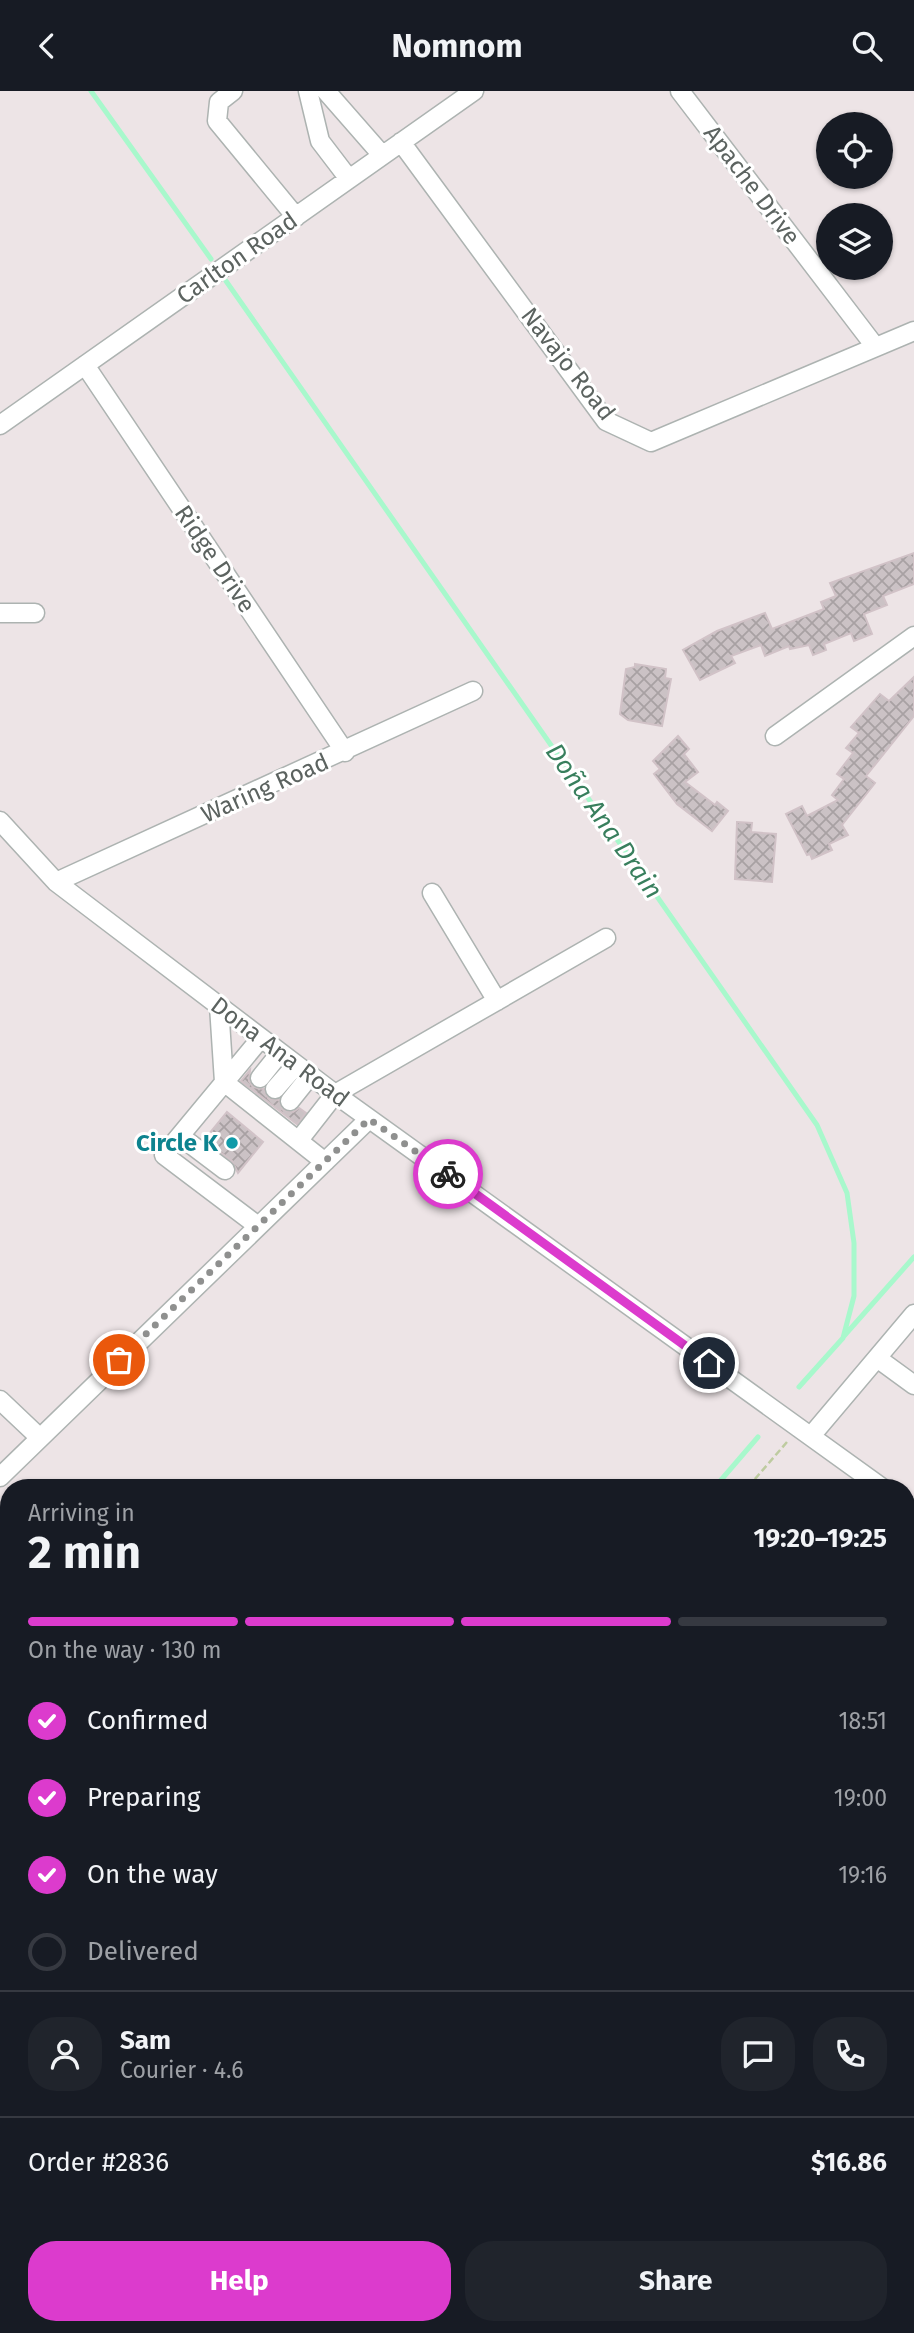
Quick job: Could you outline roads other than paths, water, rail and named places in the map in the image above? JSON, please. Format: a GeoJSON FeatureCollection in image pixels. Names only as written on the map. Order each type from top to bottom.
{"type":"FeatureCollection","features":[{"type":"Feature","properties":{"kind":"street"},"geometry":{"type":"LineString","coordinates":[[233,91],[219,101],[217,121],[296,217]]}},
{"type":"Feature","properties":{"kind":"street"},"geometry":{"type":"LineString","coordinates":[[308,91],[320,141],[349,179]]}},
{"type":"Feature","properties":{"kind":"street"},"geometry":{"type":"LineString","coordinates":[[326,91],[382,155]]}},
{"type":"Feature","properties":{"kind":"street","name":"Carlton Road"},"geometry":{"type":"LineString","coordinates":[[0,425],[474,91]]}},
{"type":"Feature","properties":{"kind":"street","name":"Apache Drive"},"geometry":{"type":"LineString","coordinates":[[680,91],[874,345]]}},
{"type":"Feature","properties":{"kind":"street","name":"Navajo Road"},"geometry":{"type":"LineString","coordinates":[[401,142],[606,421],[651,442],[874,345],[914,331]]}},
{"type":"Feature","properties":{"kind":"street","name":"Ridge Drive"},"geometry":{"type":"LineString","coordinates":[[85,365],[345,752]]}},
{"type":"Feature","properties":{"kind":"street"},"geometry":{"type":"LineString","coordinates":[[0,613],[35,613]]}},
{"type":"Feature","properties":{"kind":"street"},"geometry":{"type":"LineString","coordinates":[[775,736],[914,636]]}},
{"type":"Feature","properties":{"kind":"street","name":"Waring Road"},"geometry":{"type":"LineString","coordinates":[[56,882],[345,752],[473,691]]}},
{"type":"Feature","properties":{"kind":"street","name":"Dona Ana Road"},"geometry":{"type":"LineString","coordinates":[[0,821],[56,882],[303,1070],[870,1479]]}},
{"type":"Feature","properties":{"kind":"street"},"geometry":{"type":"LineString","coordinates":[[432,893],[497,1001]]}},
{"type":"Feature","properties":{"kind":"street"},"geometry":{"type":"LineString","coordinates":[[299,1140],[335,1094],[606,938]]}},
{"type":"Feature","properties":{"kind":"street"},"geometry":{"type":"LineString","coordinates":[[219,1006],[224,1082]]}},
{"type":"Feature","properties":{"kind":"street"},"geometry":{"type":"LineString","coordinates":[[258,1226],[164,1155],[261,1038]]}},
{"type":"Feature","properties":{"kind":"street"},"geometry":{"type":"LineString","coordinates":[[252,1088],[281,1053]]}},
{"type":"Feature","properties":{"kind":"street"},"geometry":{"type":"LineString","coordinates":[[267,1099],[303,1070]]}},
{"type":"Feature","properties":{"kind":"street"},"geometry":{"type":"LineString","coordinates":[[282,1111],[303,1070]]}},
{"type":"Feature","properties":{"kind":"street"},"geometry":{"type":"LineString","coordinates":[[224,1082],[252,1088],[267,1099],[282,1111],[299,1140],[325,1161]]}},
{"type":"Feature","properties":{"kind":"street"},"geometry":{"type":"LineString","coordinates":[[0,1477],[369,1119]]}},
{"type":"Feature","properties":{"kind":"street"},"geometry":{"type":"LineString","coordinates":[[180,1136],[225,1170]]}},
{"type":"Feature","properties":{"kind":"street"},"geometry":{"type":"LineString","coordinates":[[805,1432],[877,1358],[914,1314]]}},
{"type":"Feature","properties":{"kind":"street"},"geometry":{"type":"LineString","coordinates":[[877,1358],[914,1385]]}},
{"type":"Feature","properties":{"kind":"street"},"geometry":{"type":"LineString","coordinates":[[0,1401],[39,1437]]}},
{"type":"Feature","properties":{"kind":"waterway","name":"Doña Ana Drain"},"geometry":{"type":"LineString","coordinates":[[91,91],[211,259]]}},
{"type":"Feature","properties":{"kind":"waterway","name":"Doña Ana Drain"},"geometry":{"type":"LineString","coordinates":[[226,281],[817,1125],[847,1193],[854,1243],[854,1296],[843,1338],[799,1387]]}},
{"type":"Feature","properties":{"kind":"waterway"},"geometry":{"type":"LineString","coordinates":[[844,1336],[914,1257]]}},
{"type":"Feature","properties":{"kind":"waterway","name":"Doña Ana Drain"},"geometry":{"type":"LineString","coordinates":[[722,1479],[758,1437]]}},
{"type":"Feature","properties":{"kind":"place","name":"Circle K"},"geometry":{"type":"Point","coordinates":[232,1143]}}]}
